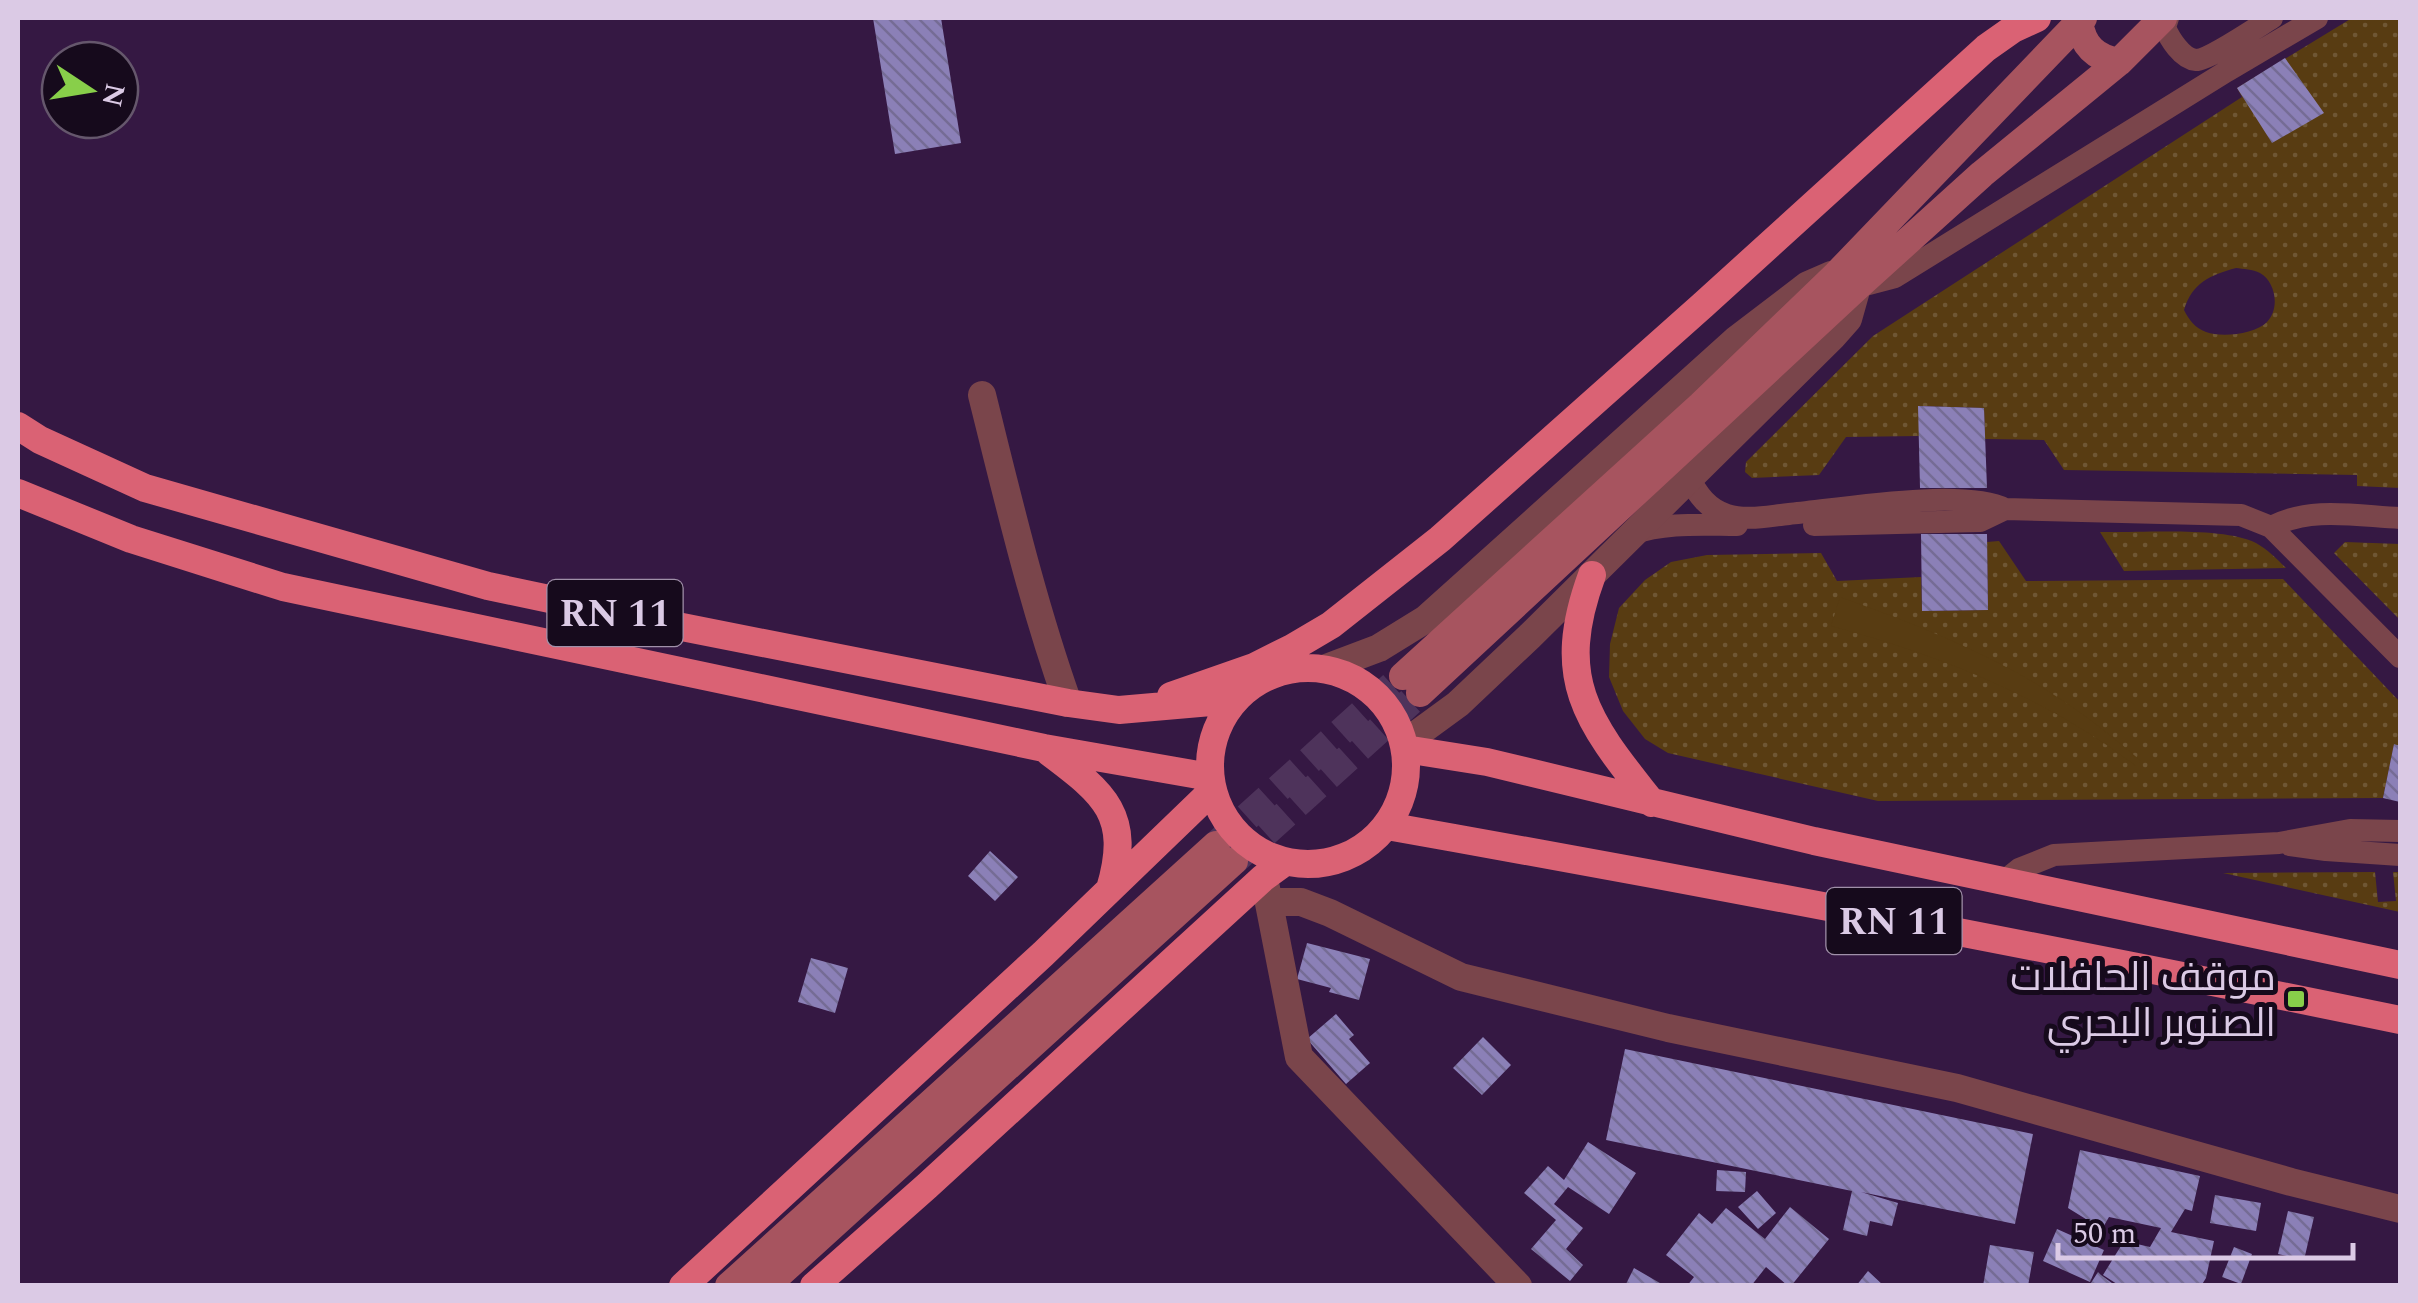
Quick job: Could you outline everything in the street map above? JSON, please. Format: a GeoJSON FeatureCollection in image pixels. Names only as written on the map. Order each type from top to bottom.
{"type":"FeatureCollection","features":[{"type":"Feature","properties":{"kind":"highway"},"geometry":{"type":"LineString","coordinates":[[1135,709],[1254,667],[1331,625],[1440,539],[1986,48],[2038,18]]}},
{"type":"Feature","properties":{"kind":"highway","name":"RN 11"},"geometry":{"type":"LineString","coordinates":[[18,426],[40,440],[146,488],[488,586],[1068,703],[1118,710],[1234,700]]}},
{"type":"Feature","properties":{"kind":"highway","name":"RN 11"},"geometry":{"type":"LineString","coordinates":[[18,493],[131,539],[283,587],[1211,784]]}},
{"type":"Feature","properties":{"kind":"highway"},"geometry":{"type":"LineString","coordinates":[[1592,575],[1578,618],[1574,665],[1587,711],[1610,751],[1652,803]]}},
{"type":"Feature","properties":{"kind":"highway"},"geometry":{"type":"LineString","coordinates":[[814,1286],[1272,881],[1313,865],[1341,860],[1366,846],[1387,826],[1400,802],[1406,776],[1406,745],[1391,711],[1352,676],[1326,668],[1292,667],[1260,679],[1234,700],[1219,724],[1211,749],[1211,784],[1227,823],[1253,848],[1272,881]]}},
{"type":"Feature","properties":{"kind":"highway","name":"RN 11"},"geometry":{"type":"LineString","coordinates":[[1406,745],[1652,803],[2400,966]]}},
{"type":"Feature","properties":{"kind":"highway"},"geometry":{"type":"LineString","coordinates":[[1044,748],[1090,784],[1112,814],[1118,837],[1118,861],[1110,891]]}},
{"type":"Feature","properties":{"kind":"highway"},"geometry":{"type":"LineString","coordinates":[[683,1286],[1110,891],[1211,784]]}},
{"type":"Feature","properties":{"kind":"highway","name":"RN 11"},"geometry":{"type":"LineString","coordinates":[[1387,826],[1582,860],[2400,1020]]}},
{"type":"Feature","properties":{"kind":"main road"},"geometry":{"type":"LineString","coordinates":[[2081,20],[2086,45],[2095,54],[2119,62]]}},
{"type":"Feature","properties":{"kind":"main road"},"geometry":{"type":"LineString","coordinates":[[1847,280],[2081,20]]}},
{"type":"Feature","properties":{"kind":"main road"},"geometry":{"type":"LineString","coordinates":[[1411,684],[1847,280],[2119,62],[2155,21]]}},
{"type":"Feature","properties":{"kind":"main road"},"geometry":{"type":"LineString","coordinates":[[729,1286],[1226,853],[766,1286]]}},
{"type":"Feature","properties":{"kind":"street"},"geometry":{"type":"LineString","coordinates":[[1326,668],[1379,648],[1426,619],[1736,340],[1808,284],[1847,280],[1853,308],[1841,328],[1458,704],[1406,745]]}},
{"type":"Feature","properties":{"kind":"street"},"geometry":{"type":"LineString","coordinates":[[982,395],[1030,586],[1068,703]]}},
{"type":"Feature","properties":{"kind":"street"},"geometry":{"type":"LineString","coordinates":[[1272,881],[1301,902],[1461,976],[1668,1028],[1957,1088],[2400,1209]]}},
{"type":"Feature","properties":{"kind":"street"},"geometry":{"type":"LineString","coordinates":[[1272,881],[1300,1057],[1518,1286]]}},
{"type":"Feature","properties":{"kind":"lane"},"geometry":{"type":"LineString","coordinates":[[2155,21],[2165,26],[2169,38],[2183,52],[2198,60],[2272,18]]}},
{"type":"Feature","properties":{"kind":"lane"},"geometry":{"type":"LineString","coordinates":[[1847,280],[1895,277],[2317,18]]}},
{"type":"Feature","properties":{"kind":"lane"},"geometry":{"type":"LineString","coordinates":[[1689,478],[1696,491],[1716,510],[1744,518],[1971,500],[2005,509],[2241,515],[2271,528],[2400,657]]}},
{"type":"Feature","properties":{"kind":"lane"},"geometry":{"type":"LineString","coordinates":[[1632,534],[1676,526],[1980,521],[2005,509]]}},
{"type":"Feature","properties":{"kind":"lane"},"geometry":{"type":"LineString","coordinates":[[2271,528],[2313,513],[2400,518]]}},
{"type":"Feature","properties":{"kind":"lane"},"geometry":{"type":"LineString","coordinates":[[2004,881],[2019,869],[2054,855],[2279,842],[2350,830],[2400,832]]}},
{"type":"Feature","properties":{"kind":"lane"},"geometry":{"type":"LineString","coordinates":[[2279,842],[2400,855]]}},
{"type":"Feature","properties":{"kind":"shaded area"},"geometry":{"type":"Polygon","coordinates":[[[2352,18],[2400,18],[2400,488],[2357,486],[2357,475],[2064,470],[2044,440],[1985,439],[1984,408],[1919,406],[1919,436],[1846,437],[1819,475],[1752,478],[1745,472],[1746,462],[1873,336],[2242,97],[2237,88],[2352,18]],[[2236,268],[2210,277],[2197,287],[2184,310],[2206,332],[2238,334],[2262,326],[2271,317],[2275,303],[2270,283],[2257,272],[2236,268]]]}},
{"type":"Feature","properties":{"kind":"shaded area"},"geometry":{"type":"Polygon","coordinates":[[[2100,532],[2224,534],[2256,543],[2286,568],[2124,571],[2100,532]]]}},
{"type":"Feature","properties":{"kind":"shaded area"},"geometry":{"type":"Polygon","coordinates":[[[1999,541],[2026,581],[2283,579],[2400,702],[2400,746],[2394,745],[2383,798],[1878,801],[1668,753],[1645,739],[1623,711],[1609,677],[1610,644],[1619,608],[1645,580],[1671,562],[1707,555],[1821,553],[1837,581],[1921,577],[1922,611],[1988,610],[1987,542],[1999,541]]]}},
{"type":"Feature","properties":{"kind":"shaded area"},"geometry":{"type":"Polygon","coordinates":[[[2345,542],[2400,544],[2400,620],[2334,553],[2345,542]]]}},
{"type":"Feature","properties":{"kind":"shaded area"},"geometry":{"type":"Polygon","coordinates":[[[1840,597],[1932,632],[2020,674],[2084,715],[2141,761],[2136,766],[2065,719],[1990,681],[1912,650],[1831,626],[1840,597]]]}},
{"type":"Feature","properties":{"kind":"shaded area"},"geometry":{"type":"Polygon","coordinates":[[[2375,872],[2378,902],[2396,901],[2393,872],[2400,872],[2400,912],[2223,873],[2375,872]]]}},
{"type":"Feature","properties":{"kind":"building"},"geometry":{"type":"Polygon","coordinates":[[[873,18],[941,18],[961,143],[895,154],[873,18]]]}},
{"type":"Feature","properties":{"kind":"building"},"geometry":{"type":"Polygon","coordinates":[[[2285,58],[2324,113],[2272,143],[2237,88],[2285,58]]]}},
{"type":"Feature","properties":{"kind":"building"},"geometry":{"type":"Polygon","coordinates":[[[1918,406],[1984,408],[1987,488],[1920,488],[1918,406]]]}},
{"type":"Feature","properties":{"kind":"building"},"geometry":{"type":"Polygon","coordinates":[[[1921,534],[1987,534],[1988,610],[1922,611],[1921,534]]]}},
{"type":"Feature","properties":{"kind":"building"},"geometry":{"type":"Polygon","coordinates":[[[2394,744],[2400,746],[2400,802],[2383,798],[2394,744]]]}},
{"type":"Feature","properties":{"kind":"building"},"geometry":{"type":"Polygon","coordinates":[[[990,851],[1018,877],[995,901],[968,876],[990,851]]]}},
{"type":"Feature","properties":{"kind":"building"},"geometry":{"type":"Polygon","coordinates":[[[1307,943],[1370,959],[1359,1000],[1297,979],[1307,943]]]}},
{"type":"Feature","properties":{"kind":"building"},"geometry":{"type":"Polygon","coordinates":[[[811,958],[848,968],[835,1013],[798,1002],[811,958]]]}},
{"type":"Feature","properties":{"kind":"building"},"geometry":{"type":"Polygon","coordinates":[[[1336,1014],[1354,1035],[1349,1039],[1370,1063],[1346,1084],[1307,1039],[1336,1014]]]}},
{"type":"Feature","properties":{"kind":"building"},"geometry":{"type":"Polygon","coordinates":[[[1483,1037],[1511,1065],[1482,1095],[1453,1068],[1483,1037]]]}},
{"type":"Feature","properties":{"kind":"building"},"geometry":{"type":"Polygon","coordinates":[[[1625,1049],[2033,1134],[2015,1224],[1861,1192],[1898,1203],[1892,1226],[1870,1221],[1867,1236],[1843,1230],[1852,1191],[1606,1140],[1625,1049]]]}},
{"type":"Feature","properties":{"kind":"building"},"geometry":{"type":"Polygon","coordinates":[[[1588,1142],[1636,1173],[1609,1214],[1568,1187],[1554,1204],[1583,1228],[1566,1249],[1583,1265],[1570,1281],[1531,1249],[1556,1220],[1524,1193],[1548,1166],[1564,1180],[1588,1142]]]}},
{"type":"Feature","properties":{"kind":"building"},"geometry":{"type":"Polygon","coordinates":[[[2080,1150],[2200,1176],[2192,1211],[2185,1209],[2171,1232],[2214,1241],[2201,1286],[2120,1286],[2103,1275],[2124,1241],[2150,1247],[2161,1228],[2109,1217],[2102,1229],[2068,1208],[2080,1150]]]}},
{"type":"Feature","properties":{"kind":"building"},"geometry":{"type":"Polygon","coordinates":[[[1717,1170],[1746,1172],[1745,1192],[1716,1191],[1717,1170]]]}},
{"type":"Feature","properties":{"kind":"building"},"geometry":{"type":"Polygon","coordinates":[[[1757,1191],[1776,1213],[1758,1229],[1738,1207],[1757,1191]]]}},
{"type":"Feature","properties":{"kind":"building"},"geometry":{"type":"Polygon","coordinates":[[[2215,1195],[2261,1203],[2256,1231],[2210,1223],[2215,1195]]]}},
{"type":"Feature","properties":{"kind":"building"},"geometry":{"type":"Polygon","coordinates":[[[1790,1207],[1829,1239],[1791,1286],[1766,1267],[1751,1286],[1687,1286],[1694,1277],[1666,1255],[1699,1213],[1712,1224],[1726,1208],[1765,1239],[1790,1207]]]}},
{"type":"Feature","properties":{"kind":"building"},"geometry":{"type":"Polygon","coordinates":[[[2288,1211],[2314,1217],[2304,1260],[2278,1254],[2288,1211]]]}},
{"type":"Feature","properties":{"kind":"building"},"geometry":{"type":"Polygon","coordinates":[[[2057,1229],[2104,1250],[2090,1282],[2043,1261],[2057,1229]]]}},
{"type":"Feature","properties":{"kind":"building"},"geometry":{"type":"Polygon","coordinates":[[[1990,1245],[2034,1252],[2028,1286],[1983,1286],[1990,1245]]]}},
{"type":"Feature","properties":{"kind":"building"},"geometry":{"type":"Polygon","coordinates":[[[2234,1247],[2252,1254],[2241,1284],[2222,1277],[2234,1247]]]}},
{"type":"Feature","properties":{"kind":"building"},"geometry":{"type":"Polygon","coordinates":[[[1634,1268],[1665,1286],[1625,1286],[1634,1268]]]}},
{"type":"Feature","properties":{"kind":"building"},"geometry":{"type":"Polygon","coordinates":[[[1868,1271],[1884,1286],[1856,1286],[1868,1271]]]}},
{"type":"Feature","properties":{"kind":"building"},"geometry":{"type":"Polygon","coordinates":[[[2098,1272],[2101,1275],[2116,1286],[2089,1286],[2098,1272]]]}},
{"type":"Feature","properties":{"kind":"tunnel"},"geometry":{"type":"LineString","coordinates":[[1216,845],[1403,676]]}},
{"type":"Feature","properties":{"kind":"tunnel"},"geometry":{"type":"LineString","coordinates":[[1234,861],[1420,693]]}},
{"type":"Feature","properties":{"kind":"place","name":"موقف الحافلات الصنوبر البحري"},"geometry":{"type":"Point","coordinates":[2296,999]}}]}
